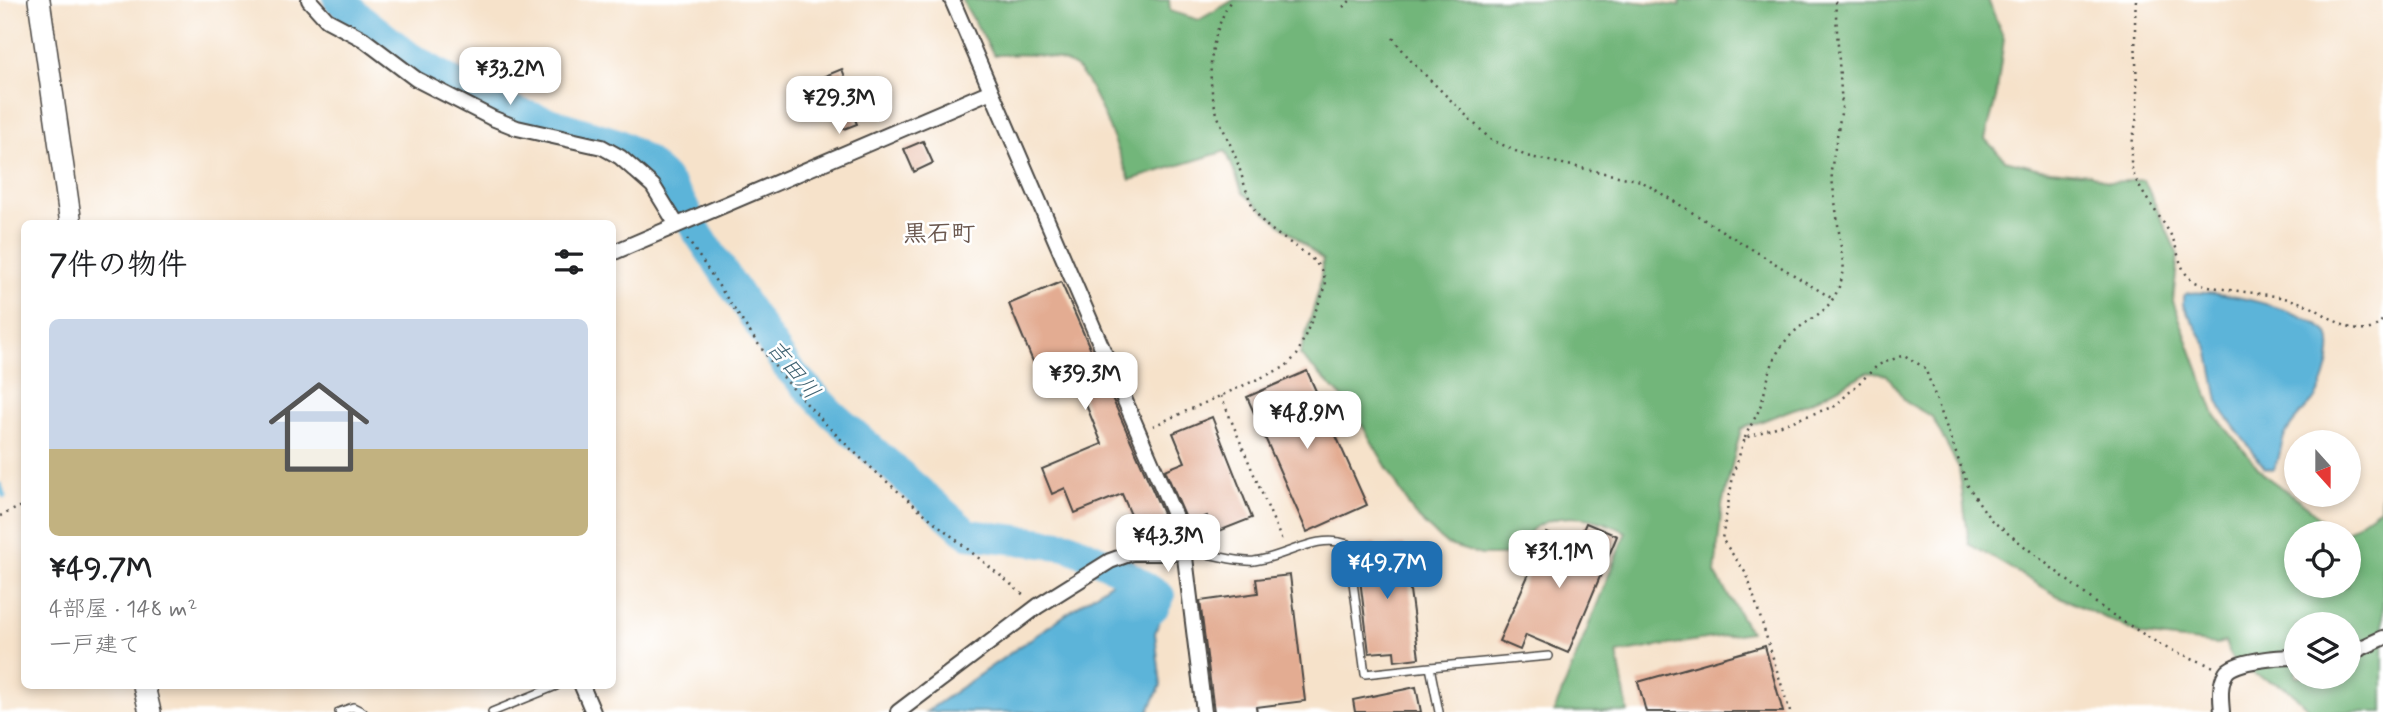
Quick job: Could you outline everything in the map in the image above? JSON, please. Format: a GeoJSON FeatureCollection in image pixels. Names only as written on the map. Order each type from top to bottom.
{"type":"FeatureCollection","features":[{"type":"Feature","properties":{"kind":"street"},"geometry":{"type":"LineString","coordinates":[[39,0],[70,220]]}},
{"type":"Feature","properties":{"kind":"street"},"geometry":{"type":"LineString","coordinates":[[309,0],[327,20],[363,39],[416,79],[492,118],[517,128],[602,147],[621,157],[653,186],[678,224]]}},
{"type":"Feature","properties":{"kind":"street"},"geometry":{"type":"LineString","coordinates":[[952,0],[1182,533],[1204,712]]}},
{"type":"Feature","properties":{"kind":"street"},"geometry":{"type":"LineString","coordinates":[[616,251],[991,91]]}},
{"type":"Feature","properties":{"kind":"street"},"geometry":{"type":"LineString","coordinates":[[898,712],[1038,606],[1110,561],[1132,553],[1183,553]]}},
{"type":"Feature","properties":{"kind":"street"},"geometry":{"type":"LineString","coordinates":[[2361,648],[2383,638]]}},
{"type":"Feature","properties":{"kind":"street"},"geometry":{"type":"LineString","coordinates":[[2222,712],[2220,692],[2226,673],[2235,666],[2284,657]]}},
{"type":"Feature","properties":{"kind":"street"},"geometry":{"type":"LineString","coordinates":[[145,689],[150,712]]}},
{"type":"Feature","properties":{"kind":"street"},"geometry":{"type":"LineString","coordinates":[[583,689],[593,712]]}},
{"type":"Feature","properties":{"kind":"lane"},"geometry":{"type":"LineString","coordinates":[[1183,553],[1200,551],[1250,561],[1331,538],[1348,544],[1365,674],[1549,656]]}},
{"type":"Feature","properties":{"kind":"lane"},"geometry":{"type":"LineString","coordinates":[[1430,667],[1439,712]]}},
{"type":"Feature","properties":{"kind":"lane"},"geometry":{"type":"LineString","coordinates":[[492,712],[549,689]]}},
{"type":"Feature","properties":{"kind":"lane"},"geometry":{"type":"LineString","coordinates":[[339,712],[352,706],[363,712]]}},
{"type":"Feature","properties":{"kind":"path"},"geometry":{"type":"LineString","coordinates":[[1138,432],[1285,367],[1297,355],[1326,286],[1326,274],[1315,262],[1266,224],[1255,211],[1218,116],[1212,91],[1212,49],[1216,25],[1231,0]]}},
{"type":"Feature","properties":{"kind":"path"},"geometry":{"type":"LineString","coordinates":[[1343,7],[1351,0]]}},
{"type":"Feature","properties":{"kind":"path"},"geometry":{"type":"LineString","coordinates":[[1790,712],[1747,575],[1722,539],[1734,471],[1779,349],[1789,336],[1812,321],[1833,299],[1844,270],[1831,171],[1842,107],[1835,0]]}},
{"type":"Feature","properties":{"kind":"path"},"geometry":{"type":"LineString","coordinates":[[2136,0],[2133,52],[2137,110],[2130,158],[2134,174],[2169,230],[2185,273],[2196,283],[2258,292],[2310,306],[2352,330],[2371,330],[2383,319]]}},
{"type":"Feature","properties":{"kind":"path"},"geometry":{"type":"LineString","coordinates":[[1393,38],[1412,62],[1490,139],[1526,156],[1641,181],[1833,299]]}},
{"type":"Feature","properties":{"kind":"path"},"geometry":{"type":"LineString","coordinates":[[678,224],[744,327],[806,403],[849,447],[1038,606]]}},
{"type":"Feature","properties":{"kind":"path"},"geometry":{"type":"LineString","coordinates":[[1745,438],[1835,406],[1878,365],[1904,355],[1916,360],[1930,379],[1968,486],[1990,519],[2105,610],[2164,647],[2226,673]]}},
{"type":"Feature","properties":{"kind":"path"},"geometry":{"type":"LineString","coordinates":[[1221,396],[1286,551]]}},
{"type":"Feature","properties":{"kind":"path"},"geometry":{"type":"LineString","coordinates":[[0,516],[21,506]]}},
{"type":"Feature","properties":{"kind":"green space"},"geometry":{"type":"Polygon","coordinates":[[[962,0],[1169,0],[1170,11],[1199,20],[1234,0],[1617,0],[1679,6],[1681,0],[1988,0],[2004,39],[1996,98],[1985,139],[2005,160],[2041,169],[2090,174],[2109,182],[2144,180],[2178,255],[2173,301],[2215,415],[2264,475],[2284,489],[2284,508],[2309,508],[2322,521],[2284,521],[2284,598],[2361,598],[2361,521],[2380,508],[2383,469],[2383,712],[2312,712],[2288,689],[2361,689],[2361,612],[2284,612],[2284,687],[2235,666],[2225,642],[2216,644],[2142,635],[2058,596],[1969,544],[1959,468],[1932,417],[1906,402],[1887,375],[1868,372],[1809,403],[1741,429],[1722,505],[1715,573],[1750,632],[1617,653],[1628,712],[1554,712],[1626,532],[1605,523],[1570,517],[1537,526],[1526,535],[1511,555],[1481,555],[1446,544],[1414,514],[1351,406],[1300,355],[1319,289],[1323,260],[1243,193],[1226,151],[1130,180],[1098,102],[1082,74],[1066,62],[1025,54],[994,55],[962,0]]]}},
{"type":"Feature","properties":{"kind":"water"},"geometry":{"type":"Polygon","coordinates":[[[2188,293],[2220,294],[2261,303],[2301,316],[2328,333],[2329,358],[2321,387],[2313,401],[2288,430],[2284,430],[2273,470],[2265,468],[2224,413],[2218,401],[2208,348],[2183,305],[2183,296],[2188,293]]]}},
{"type":"Feature","properties":{"kind":"water"},"geometry":{"type":"Polygon","coordinates":[[[1115,580],[1165,606],[1155,633],[1161,685],[1148,712],[926,712],[1115,580]]]}},
{"type":"Feature","properties":{"kind":"building"},"geometry":{"type":"Polygon","coordinates":[[[842,69],[853,98],[847,100],[857,124],[844,129],[835,105],[826,109],[821,95],[826,94],[820,78],[842,69]]]}},
{"type":"Feature","properties":{"kind":"building"},"geometry":{"type":"Polygon","coordinates":[[[923,141],[933,163],[914,172],[904,149],[923,141]]]}},
{"type":"Feature","properties":{"kind":"building"},"geometry":{"type":"Polygon","coordinates":[[[1061,282],[1168,525],[1140,536],[1122,494],[1075,513],[1065,488],[1052,494],[1042,469],[1102,444],[1074,375],[1044,388],[1009,304],[1061,282]]]}},
{"type":"Feature","properties":{"kind":"building"},"geometry":{"type":"Polygon","coordinates":[[[1307,371],[1367,505],[1307,532],[1247,397],[1307,371]]]}},
{"type":"Feature","properties":{"kind":"building"},"geometry":{"type":"Polygon","coordinates":[[[1212,417],[1252,518],[1214,533],[1207,516],[1188,523],[1165,470],[1185,462],[1173,433],[1212,417]]]}},
{"type":"Feature","properties":{"kind":"building"},"geometry":{"type":"Polygon","coordinates":[[[1586,523],[1617,536],[1568,653],[1526,635],[1520,650],[1499,641],[1547,533],[1576,546],[1586,523]]]}},
{"type":"Feature","properties":{"kind":"building"},"geometry":{"type":"Polygon","coordinates":[[[1375,543],[1376,548],[1404,545],[1419,658],[1395,661],[1394,651],[1369,653],[1356,546],[1375,543]]]}},
{"type":"Feature","properties":{"kind":"building"},"geometry":{"type":"Polygon","coordinates":[[[1290,575],[1305,701],[1256,707],[1257,712],[1214,712],[1200,601],[1258,593],[1256,579],[1290,575]]]}},
{"type":"Feature","properties":{"kind":"building"},"geometry":{"type":"Polygon","coordinates":[[[1765,646],[1783,712],[1646,712],[1638,682],[1765,646]]]}},
{"type":"Feature","properties":{"kind":"building"},"geometry":{"type":"Polygon","coordinates":[[[1416,687],[1421,712],[1355,712],[1353,700],[1416,687]]]}},
{"type":"Feature","properties":{"kind":"waterway","name":"吉田川"},"geometry":{"type":"LineString","coordinates":[[338,0],[410,57],[488,103],[617,143],[646,161],[664,178],[681,202],[697,232],[787,367],[832,414],[968,534],[1068,546],[1117,568],[1160,596],[1155,606],[1130,631]]}},
{"type":"Feature","properties":{"kind":"waterway"},"geometry":{"type":"LineString","coordinates":[[0,485],[4,496]]}},
{"type":"Feature","properties":{"kind":"district","name":"黒石町"},"geometry":{"type":"Point","coordinates":[939,233]}}]}
